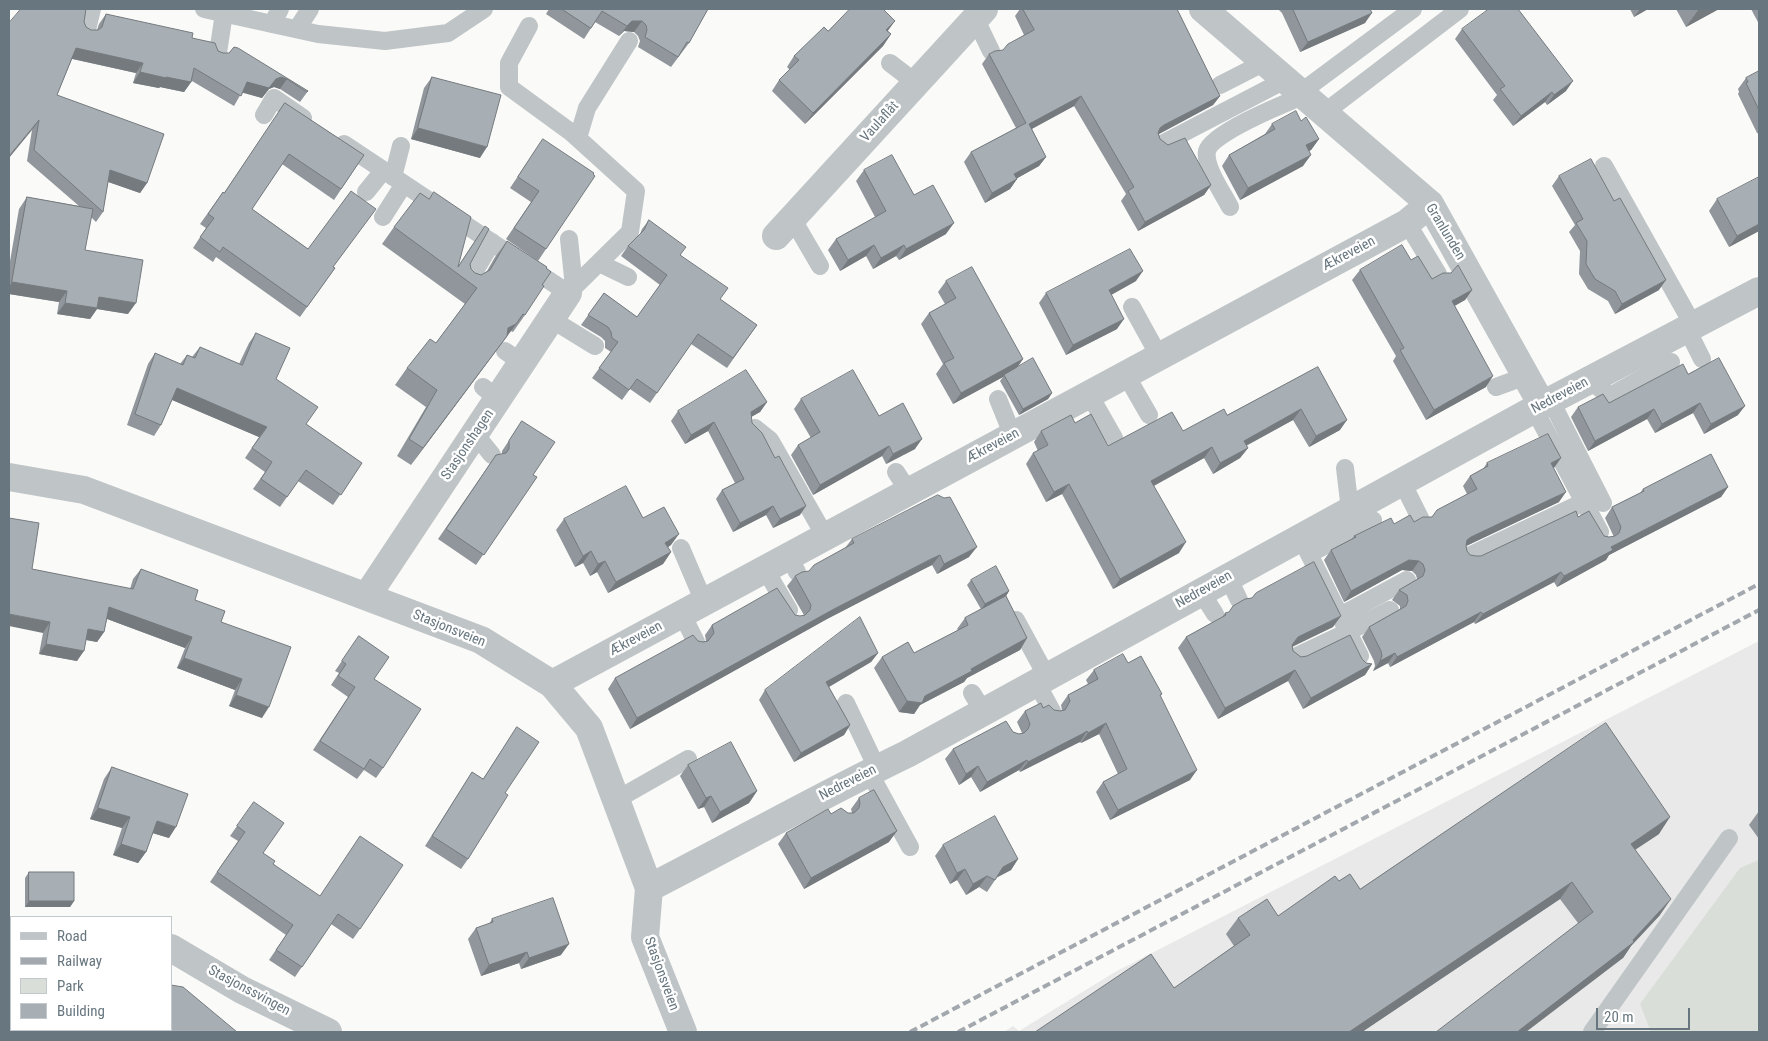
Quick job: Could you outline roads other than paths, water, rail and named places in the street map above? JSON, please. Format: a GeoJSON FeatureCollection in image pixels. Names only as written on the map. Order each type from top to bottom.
{"type":"FeatureCollection","features":[{"type":"Feature","properties":{"kind":"street","name":"Granlunden"},"geometry":{"type":"LineString","coordinates":[[1203,9],[1430,204],[1542,405]]}},
{"type":"Feature","properties":{"kind":"street","name":"Vaulaflåt"},"geometry":{"type":"LineString","coordinates":[[784,227],[980,13]]}},
{"type":"Feature","properties":{"kind":"street","name":"Ækreveien"},"geometry":{"type":"LineString","coordinates":[[552,684],[765,569],[793,564],[825,536],[917,484],[1013,436],[1407,223],[1430,204]]}},
{"type":"Feature","properties":{"kind":"street","name":"Stasjonshagen"},"geometry":{"type":"LineString","coordinates":[[367,596],[475,434],[490,393],[513,357],[551,319],[571,290]]}},
{"type":"Feature","properties":{"kind":"street","name":"Nedreveien"},"geometry":{"type":"LineString","coordinates":[[649,888],[737,843],[835,798],[873,770],[907,754],[1042,679],[1208,603],[1361,515],[1402,482],[1588,380],[1759,291]]}},
{"type":"Feature","properties":{"kind":"street","name":"Stasjonsveien"},"geometry":{"type":"LineString","coordinates":[[9,477],[84,490],[367,596],[481,640],[552,684],[589,728],[649,888],[645,937],[683,1032]]}},
{"type":"Feature","properties":{"kind":"street","name":"Stasjonssvingen"},"geometry":{"type":"LineString","coordinates":[[172,949],[242,990],[328,1032]]}},
{"type":"Feature","properties":{"kind":"lane"},"geometry":{"type":"LineString","coordinates":[[86,30],[92,9]]}},
{"type":"Feature","properties":{"kind":"lane"},"geometry":{"type":"LineString","coordinates":[[204,9],[224,13],[248,14],[272,24],[318,34],[385,41],[448,33],[484,9]]}},
{"type":"Feature","properties":{"kind":"lane"},"geometry":{"type":"LineString","coordinates":[[272,24],[280,9]]}},
{"type":"Feature","properties":{"kind":"lane"},"geometry":{"type":"LineString","coordinates":[[297,29],[310,9]]}},
{"type":"Feature","properties":{"kind":"lane"},"geometry":{"type":"LineString","coordinates":[[1230,208],[1208,162],[1207,150],[1213,141],[1264,112],[1413,9]]}},
{"type":"Feature","properties":{"kind":"lane"},"geometry":{"type":"LineString","coordinates":[[1324,113],[1460,9]]}},
{"type":"Feature","properties":{"kind":"lane"},"geometry":{"type":"LineString","coordinates":[[218,53],[224,13]]}},
{"type":"Feature","properties":{"kind":"lane"},"geometry":{"type":"LineString","coordinates":[[980,13],[991,51]]}},
{"type":"Feature","properties":{"kind":"lane"},"geometry":{"type":"LineString","coordinates":[[529,26],[509,63],[509,87],[578,138],[636,191],[630,232],[571,290]]}},
{"type":"Feature","properties":{"kind":"lane"},"geometry":{"type":"LineString","coordinates":[[578,138],[587,108],[629,41]]}},
{"type":"Feature","properties":{"kind":"lane"},"geometry":{"type":"LineString","coordinates":[[1220,85],[1265,62]]}},
{"type":"Feature","properties":{"kind":"lane"},"geometry":{"type":"LineString","coordinates":[[890,63],[916,82]]}},
{"type":"Feature","properties":{"kind":"lane"},"geometry":{"type":"LineString","coordinates":[[1162,144],[1296,90]]}},
{"type":"Feature","properties":{"kind":"lane"},"geometry":{"type":"LineString","coordinates":[[264,115],[274,98],[492,242],[571,290]]}},
{"type":"Feature","properties":{"kind":"lane"},"geometry":{"type":"LineString","coordinates":[[383,217],[402,146]]}},
{"type":"Feature","properties":{"kind":"lane"},"geometry":{"type":"LineString","coordinates":[[1604,166],[1690,327],[1702,359]]}},
{"type":"Feature","properties":{"kind":"lane"},"geometry":{"type":"LineString","coordinates":[[366,192],[393,177]]}},
{"type":"Feature","properties":{"kind":"lane"},"geometry":{"type":"LineString","coordinates":[[1407,223],[1438,274]]}},
{"type":"Feature","properties":{"kind":"lane"},"geometry":{"type":"LineString","coordinates":[[784,227],[820,266]]}},
{"type":"Feature","properties":{"kind":"lane"},"geometry":{"type":"LineString","coordinates":[[569,239],[571,290]]}},
{"type":"Feature","properties":{"kind":"lane"},"geometry":{"type":"LineString","coordinates":[[468,281],[492,242]]}},
{"type":"Feature","properties":{"kind":"lane"},"geometry":{"type":"LineString","coordinates":[[598,263],[628,277]]}},
{"type":"Feature","properties":{"kind":"lane"},"geometry":{"type":"LineString","coordinates":[[1132,307],[1160,356]]}},
{"type":"Feature","properties":{"kind":"lane"},"geometry":{"type":"LineString","coordinates":[[551,319],[595,346]]}},
{"type":"Feature","properties":{"kind":"lane"},"geometry":{"type":"LineString","coordinates":[[1588,380],[1610,396],[1671,362]]}},
{"type":"Feature","properties":{"kind":"lane"},"geometry":{"type":"LineString","coordinates":[[1126,375],[1149,415]]}},
{"type":"Feature","properties":{"kind":"lane"},"geometry":{"type":"LineString","coordinates":[[1496,387],[1526,376]]}},
{"type":"Feature","properties":{"kind":"lane"},"geometry":{"type":"LineString","coordinates":[[1089,394],[1114,438]]}},
{"type":"Feature","properties":{"kind":"lane"},"geometry":{"type":"LineString","coordinates":[[998,399],[1013,436]]}},
{"type":"Feature","properties":{"kind":"lane"},"geometry":{"type":"LineString","coordinates":[[1542,405],[1584,502],[1603,537]]}},
{"type":"Feature","properties":{"kind":"lane"},"geometry":{"type":"LineString","coordinates":[[1542,405],[1603,503]]}},
{"type":"Feature","properties":{"kind":"lane"},"geometry":{"type":"LineString","coordinates":[[755,428],[770,440],[825,536]]}},
{"type":"Feature","properties":{"kind":"lane"},"geometry":{"type":"LineString","coordinates":[[475,434],[492,455]]}},
{"type":"Feature","properties":{"kind":"lane"},"geometry":{"type":"LineString","coordinates":[[1345,468],[1361,515]]}},
{"type":"Feature","properties":{"kind":"lane"},"geometry":{"type":"LineString","coordinates":[[1402,482],[1420,518]]}},
{"type":"Feature","properties":{"kind":"lane"},"geometry":{"type":"LineString","coordinates":[[1469,556],[1584,502]]}},
{"type":"Feature","properties":{"kind":"lane"},"geometry":{"type":"LineString","coordinates":[[1305,546],[1364,664]]}},
{"type":"Feature","properties":{"kind":"lane"},"geometry":{"type":"LineString","coordinates":[[681,548],[693,608],[696,642]]}},
{"type":"Feature","properties":{"kind":"lane"},"geometry":{"type":"LineString","coordinates":[[765,569],[793,616]]}},
{"type":"Feature","properties":{"kind":"lane"},"geometry":{"type":"LineString","coordinates":[[1340,616],[1407,580]]}},
{"type":"Feature","properties":{"kind":"lane"},"geometry":{"type":"LineString","coordinates":[[1295,657],[1390,610]]}},
{"type":"Feature","properties":{"kind":"lane"},"geometry":{"type":"LineString","coordinates":[[1012,614],[1042,679],[1052,711]]}},
{"type":"Feature","properties":{"kind":"lane"},"geometry":{"type":"LineString","coordinates":[[846,703],[873,770],[910,847]]}},
{"type":"Feature","properties":{"kind":"lane"},"geometry":{"type":"LineString","coordinates":[[616,800],[688,759]]}},
{"type":"Feature","properties":{"kind":"lane"},"geometry":{"type":"LineString","coordinates":[[1592,1032],[1729,838]]}},
{"type":"Feature","properties":{"kind":"railway"},"geometry":{"type":"LineString","coordinates":[[910,1032],[1759,584]]}},
{"type":"Feature","properties":{"kind":"railway"},"geometry":{"type":"LineString","coordinates":[[958,1032],[1759,610]]}}]}
